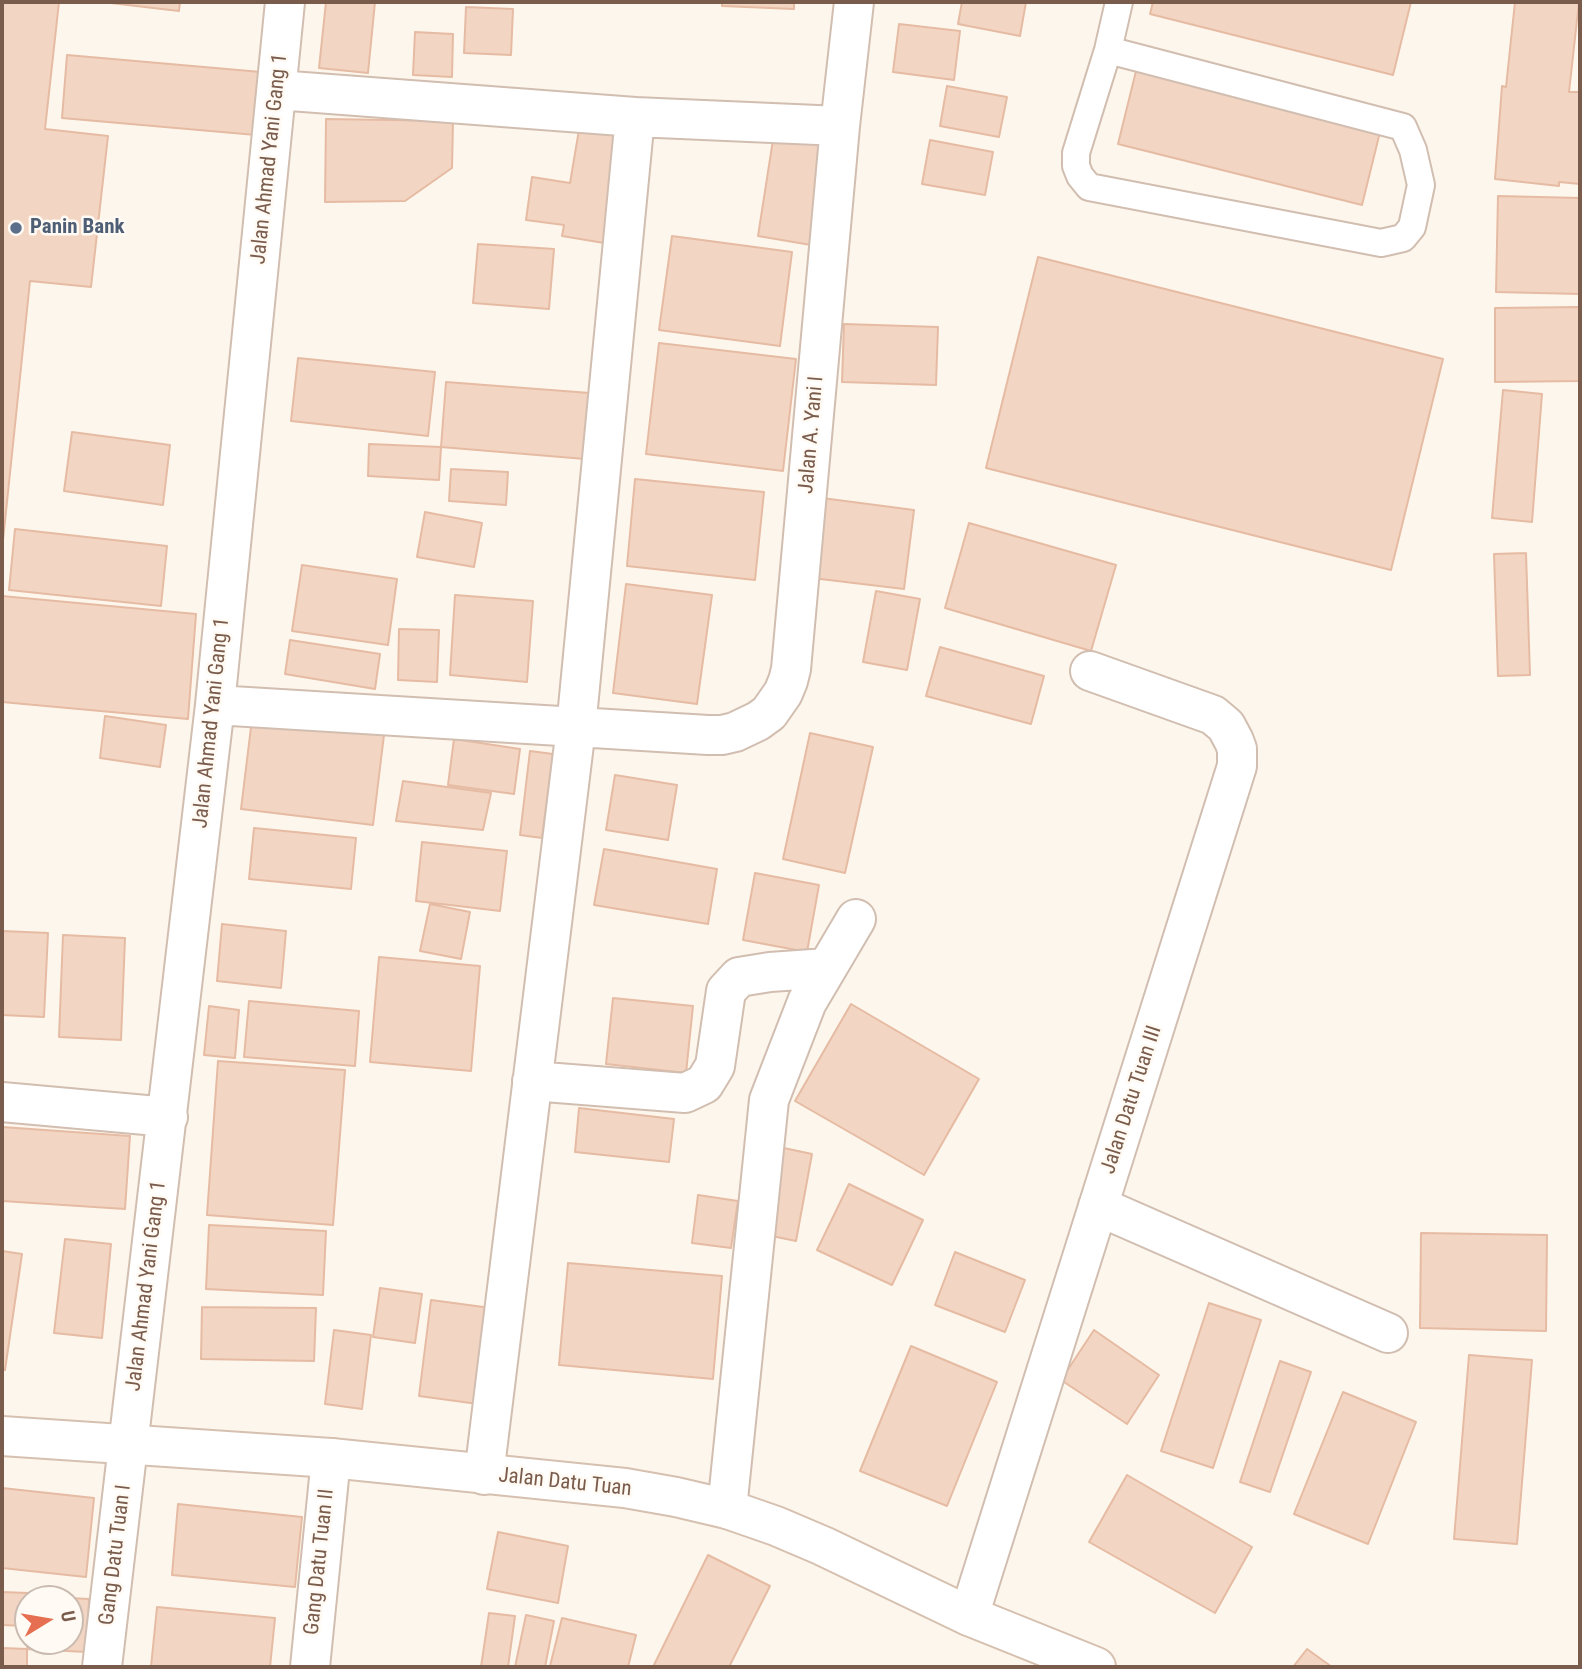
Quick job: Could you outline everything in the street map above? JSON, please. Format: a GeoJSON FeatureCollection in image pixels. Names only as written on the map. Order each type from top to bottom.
{"type":"FeatureCollection","features":[{"type":"Feature","properties":{"kind":"street","name":"Jalan Ahmad Yani Gang 1"},"geometry":{"type":"LineString","coordinates":[[129,1443],[215,705],[285,2]]}},
{"type":"Feature","properties":{"kind":"street","name":"Jalan A. Yani I"},"geometry":{"type":"LineString","coordinates":[[576,728],[722,735],[747,727],[769,713],[788,681],[839,126],[854,2]]}},
{"type":"Feature","properties":{"kind":"street"},"geometry":{"type":"LineString","coordinates":[[277,90],[635,117],[839,126]]}},
{"type":"Feature","properties":{"kind":"street"},"geometry":{"type":"LineString","coordinates":[[484,1475],[576,728],[635,117]]}},
{"type":"Feature","properties":{"kind":"street","name":"Jalan Datu Tuan III"},"geometry":{"type":"LineString","coordinates":[[969,1616],[1235,774],[1238,757],[1226,726],[1213,715],[1090,671]]}},
{"type":"Feature","properties":{"kind":"street"},"geometry":{"type":"LineString","coordinates":[[215,705],[576,728]]}},
{"type":"Feature","properties":{"kind":"street"},"geometry":{"type":"LineString","coordinates":[[727,1509],[769,1100],[807,1002],[856,919]]}},
{"type":"Feature","properties":{"kind":"street"},"geometry":{"type":"LineString","coordinates":[[532,1081],[684,1093],[704,1084],[715,1066],[726,991],[739,977],[827,968]]}},
{"type":"Feature","properties":{"kind":"street"},"geometry":{"type":"LineString","coordinates":[[2,1102],[168,1117]]}},
{"type":"Feature","properties":{"kind":"street"},"geometry":{"type":"LineString","coordinates":[[1098,1206],[1388,1333]]}},
{"type":"Feature","properties":{"kind":"street","name":"Jalan Datu Tuan"},"geometry":{"type":"LineString","coordinates":[[2,1436],[331,1458],[625,1489],[676,1497],[727,1509],[776,1526],[969,1616],[1095,1667]]}},
{"type":"Feature","properties":{"kind":"street","name":"Gang Datu Tuan I"},"geometry":{"type":"LineString","coordinates":[[102,1667],[129,1443]]}},
{"type":"Feature","properties":{"kind":"street","name":"Gang Datu Tuan II"},"geometry":{"type":"LineString","coordinates":[[310,1667],[331,1458]]}},
{"type":"Feature","properties":{"kind":"lane"},"geometry":{"type":"LineString","coordinates":[[1108,50],[1403,127],[1413,150],[1422,185],[1412,227],[1403,238],[1381,243],[1089,187],[1076,166],[1076,153],[1108,50],[1119,2]]}},
{"type":"Feature","properties":{"kind":"building"},"geometry":{"type":"Polygon","coordinates":[[[2,2],[59,2],[45,129],[108,136],[91,287],[30,281],[2,550],[2,2]]]}},
{"type":"Feature","properties":{"kind":"building"},"geometry":{"type":"Polygon","coordinates":[[[102,2],[180,2],[179,11],[102,2]]]}},
{"type":"Feature","properties":{"kind":"building"},"geometry":{"type":"Polygon","coordinates":[[[326,2],[375,2],[368,73],[319,68],[326,2]]]}},
{"type":"Feature","properties":{"kind":"building"},"geometry":{"type":"Polygon","coordinates":[[[722,2],[794,2],[794,9],[722,6],[722,2]]]}},
{"type":"Feature","properties":{"kind":"building"},"geometry":{"type":"Polygon","coordinates":[[[962,2],[1026,2],[1020,36],[958,24],[962,2]]]}},
{"type":"Feature","properties":{"kind":"building"},"geometry":{"type":"Polygon","coordinates":[[[1153,2],[1411,2],[1393,75],[1150,14],[1153,2]]]}},
{"type":"Feature","properties":{"kind":"building"},"geometry":{"type":"Polygon","coordinates":[[[1515,2],[1579,2],[1569,92],[1580,92],[1580,184],[1559,182],[1559,186],[1495,179],[1502,86],[1506,87],[1515,2]]]}},
{"type":"Feature","properties":{"kind":"building"},"geometry":{"type":"Polygon","coordinates":[[[466,7],[513,9],[511,55],[464,53],[466,7]]]}},
{"type":"Feature","properties":{"kind":"building"},"geometry":{"type":"Polygon","coordinates":[[[899,24],[960,31],[954,80],[893,72],[899,24]]]}},
{"type":"Feature","properties":{"kind":"building"},"geometry":{"type":"Polygon","coordinates":[[[415,32],[453,34],[452,77],[413,75],[415,32]]]}},
{"type":"Feature","properties":{"kind":"building"},"geometry":{"type":"Polygon","coordinates":[[[67,55],[261,72],[256,135],[62,118],[67,55]]]}},
{"type":"Feature","properties":{"kind":"building"},"geometry":{"type":"Polygon","coordinates":[[[1137,67],[1381,128],[1362,205],[1118,144],[1137,67]]]}},
{"type":"Feature","properties":{"kind":"building"},"geometry":{"type":"Polygon","coordinates":[[[947,86],[1007,97],[999,137],[940,126],[947,86]]]}},
{"type":"Feature","properties":{"kind":"building"},"geometry":{"type":"Polygon","coordinates":[[[326,119],[453,121],[452,168],[405,201],[325,202],[326,119]]]}},
{"type":"Feature","properties":{"kind":"building"},"geometry":{"type":"Polygon","coordinates":[[[580,124],[622,131],[604,243],[562,236],[564,225],[526,220],[532,177],[570,183],[580,124]]]}},
{"type":"Feature","properties":{"kind":"building"},"geometry":{"type":"Polygon","coordinates":[[[775,127],[828,136],[811,245],[758,236],[775,127]]]}},
{"type":"Feature","properties":{"kind":"building"},"geometry":{"type":"Polygon","coordinates":[[[930,140],[993,152],[985,195],[922,184],[930,140]]]}},
{"type":"Feature","properties":{"kind":"building"},"geometry":{"type":"Polygon","coordinates":[[[1498,196],[1580,198],[1580,294],[1496,292],[1498,196]]]}},
{"type":"Feature","properties":{"kind":"building"},"geometry":{"type":"Polygon","coordinates":[[[672,236],[792,252],[780,346],[659,330],[672,236]]]}},
{"type":"Feature","properties":{"kind":"building"},"geometry":{"type":"Polygon","coordinates":[[[478,244],[554,249],[549,309],[473,303],[478,244]]]}},
{"type":"Feature","properties":{"kind":"building"},"geometry":{"type":"Polygon","coordinates":[[[1038,257],[1443,359],[1391,570],[986,468],[1038,257]]]}},
{"type":"Feature","properties":{"kind":"building"},"geometry":{"type":"Polygon","coordinates":[[[1580,307],[1580,381],[1495,382],[1495,308],[1580,307]]]}},
{"type":"Feature","properties":{"kind":"building"},"geometry":{"type":"Polygon","coordinates":[[[844,324],[938,327],[936,385],[842,382],[844,324]]]}},
{"type":"Feature","properties":{"kind":"building"},"geometry":{"type":"Polygon","coordinates":[[[659,343],[796,359],[783,471],[646,454],[659,343]]]}},
{"type":"Feature","properties":{"kind":"building"},"geometry":{"type":"Polygon","coordinates":[[[298,358],[435,372],[428,436],[291,421],[298,358]]]}},
{"type":"Feature","properties":{"kind":"building"},"geometry":{"type":"Polygon","coordinates":[[[446,382],[590,393],[585,459],[441,447],[446,382]]]}},
{"type":"Feature","properties":{"kind":"building"},"geometry":{"type":"Polygon","coordinates":[[[1503,390],[1542,394],[1532,522],[1492,518],[1503,390]]]}},
{"type":"Feature","properties":{"kind":"building"},"geometry":{"type":"Polygon","coordinates":[[[72,432],[170,445],[163,505],[64,491],[72,432]]]}},
{"type":"Feature","properties":{"kind":"building"},"geometry":{"type":"Polygon","coordinates":[[[369,444],[441,447],[439,480],[368,476],[369,444]]]}},
{"type":"Feature","properties":{"kind":"building"},"geometry":{"type":"Polygon","coordinates":[[[451,469],[508,472],[506,505],[449,501],[451,469]]]}},
{"type":"Feature","properties":{"kind":"building"},"geometry":{"type":"Polygon","coordinates":[[[635,479],[764,492],[755,580],[627,566],[635,479]]]}},
{"type":"Feature","properties":{"kind":"building"},"geometry":{"type":"Polygon","coordinates":[[[822,498],[914,510],[904,589],[812,578],[822,498]]]}},
{"type":"Feature","properties":{"kind":"building"},"geometry":{"type":"Polygon","coordinates":[[[425,512],[482,523],[474,567],[417,557],[425,512]]]}},
{"type":"Feature","properties":{"kind":"building"},"geometry":{"type":"Polygon","coordinates":[[[969,523],[1116,565],[1091,651],[945,608],[969,523]]]}},
{"type":"Feature","properties":{"kind":"building"},"geometry":{"type":"Polygon","coordinates":[[[15,529],[167,546],[161,606],[9,590],[15,529]]]}},
{"type":"Feature","properties":{"kind":"building"},"geometry":{"type":"Polygon","coordinates":[[[1526,553],[1530,675],[1498,676],[1494,554],[1526,553]]]}},
{"type":"Feature","properties":{"kind":"building"},"geometry":{"type":"Polygon","coordinates":[[[302,565],[397,579],[388,645],[292,631],[302,565]]]}},
{"type":"Feature","properties":{"kind":"building"},"geometry":{"type":"Polygon","coordinates":[[[626,584],[712,595],[697,704],[613,693],[626,584]]]}},
{"type":"Feature","properties":{"kind":"building"},"geometry":{"type":"Polygon","coordinates":[[[876,591],[920,599],[907,670],[863,662],[876,591]]]}},
{"type":"Feature","properties":{"kind":"building"},"geometry":{"type":"Polygon","coordinates":[[[455,595],[533,601],[527,682],[450,675],[455,595]]]}},
{"type":"Feature","properties":{"kind":"building"},"geometry":{"type":"Polygon","coordinates":[[[2,596],[196,614],[188,719],[2,702],[2,596]]]}},
{"type":"Feature","properties":{"kind":"building"},"geometry":{"type":"Polygon","coordinates":[[[399,629],[439,630],[437,682],[398,680],[399,629]]]}},
{"type":"Feature","properties":{"kind":"building"},"geometry":{"type":"Polygon","coordinates":[[[290,640],[380,654],[375,689],[285,674],[290,640]]]}},
{"type":"Feature","properties":{"kind":"building"},"geometry":{"type":"Polygon","coordinates":[[[940,647],[1044,676],[1031,724],[926,696],[940,647]]]}},
{"type":"Feature","properties":{"kind":"building"},"geometry":{"type":"Polygon","coordinates":[[[105,716],[166,725],[160,767],[100,758],[105,716]]]}},
{"type":"Feature","properties":{"kind":"building"},"geometry":{"type":"Polygon","coordinates":[[[252,719],[384,735],[373,825],[241,809],[252,719]]]}},
{"type":"Feature","properties":{"kind":"building"},"geometry":{"type":"Polygon","coordinates":[[[810,733],[873,747],[845,873],[783,859],[810,733]]]}},
{"type":"Feature","properties":{"kind":"building"},"geometry":{"type":"Polygon","coordinates":[[[454,739],[520,749],[514,794],[448,785],[454,739]]]}},
{"type":"Feature","properties":{"kind":"building"},"geometry":{"type":"Polygon","coordinates":[[[530,751],[553,754],[542,838],[520,835],[530,751]]]}},
{"type":"Feature","properties":{"kind":"building"},"geometry":{"type":"Polygon","coordinates":[[[615,775],[677,785],[668,840],[606,830],[615,775]]]}},
{"type":"Feature","properties":{"kind":"building"},"geometry":{"type":"Polygon","coordinates":[[[403,781],[491,793],[483,830],[396,821],[403,781]]]}},
{"type":"Feature","properties":{"kind":"building"},"geometry":{"type":"Polygon","coordinates":[[[254,828],[356,838],[351,889],[249,879],[254,828]]]}},
{"type":"Feature","properties":{"kind":"building"},"geometry":{"type":"Polygon","coordinates":[[[422,842],[507,851],[500,911],[416,901],[422,842]]]}},
{"type":"Feature","properties":{"kind":"building"},"geometry":{"type":"Polygon","coordinates":[[[604,849],[717,869],[708,924],[594,905],[604,849]]]}},
{"type":"Feature","properties":{"kind":"building"},"geometry":{"type":"Polygon","coordinates":[[[755,873],[819,885],[807,952],[743,940],[755,873]]]}},
{"type":"Feature","properties":{"kind":"building"},"geometry":{"type":"Polygon","coordinates":[[[430,904],[470,912],[461,959],[420,951],[430,904]]]}},
{"type":"Feature","properties":{"kind":"building"},"geometry":{"type":"Polygon","coordinates":[[[222,924],[286,931],[281,988],[217,981],[222,924]]]}},
{"type":"Feature","properties":{"kind":"building"},"geometry":{"type":"Polygon","coordinates":[[[2,931],[48,933],[44,1017],[2,1015],[2,931]]]}},
{"type":"Feature","properties":{"kind":"building"},"geometry":{"type":"Polygon","coordinates":[[[63,935],[125,938],[121,1040],[59,1037],[63,935]]]}},
{"type":"Feature","properties":{"kind":"building"},"geometry":{"type":"Polygon","coordinates":[[[379,957],[480,966],[471,1071],[370,1062],[379,957]]]}},
{"type":"Feature","properties":{"kind":"building"},"geometry":{"type":"Polygon","coordinates":[[[613,998],[693,1006],[686,1073],[606,1064],[613,998]]]}},
{"type":"Feature","properties":{"kind":"building"},"geometry":{"type":"Polygon","coordinates":[[[249,1001],[359,1011],[355,1066],[244,1057],[249,1001]]]}},
{"type":"Feature","properties":{"kind":"building"},"geometry":{"type":"Polygon","coordinates":[[[851,1004],[979,1079],[924,1175],[795,1101],[851,1004]]]}},
{"type":"Feature","properties":{"kind":"building"},"geometry":{"type":"Polygon","coordinates":[[[209,1006],[239,1010],[235,1058],[204,1055],[209,1006]]]}},
{"type":"Feature","properties":{"kind":"building"},"geometry":{"type":"Polygon","coordinates":[[[218,1061],[345,1070],[333,1225],[207,1215],[218,1061]]]}},
{"type":"Feature","properties":{"kind":"building"},"geometry":{"type":"Polygon","coordinates":[[[579,1108],[674,1119],[669,1162],[575,1152],[579,1108]]]}},
{"type":"Feature","properties":{"kind":"building"},"geometry":{"type":"Polygon","coordinates":[[[2,1127],[130,1136],[125,1209],[2,1201],[2,1127]]]}},
{"type":"Feature","properties":{"kind":"building"},"geometry":{"type":"Polygon","coordinates":[[[779,1147],[812,1154],[796,1241],[762,1234],[779,1147]]]}},
{"type":"Feature","properties":{"kind":"building"},"geometry":{"type":"Polygon","coordinates":[[[849,1184],[923,1220],[892,1285],[817,1250],[849,1184]]]}},
{"type":"Feature","properties":{"kind":"building"},"geometry":{"type":"Polygon","coordinates":[[[698,1195],[738,1201],[731,1248],[692,1243],[698,1195]]]}},
{"type":"Feature","properties":{"kind":"building"},"geometry":{"type":"Polygon","coordinates":[[[209,1225],[326,1231],[323,1295],[206,1289],[209,1225]]]}},
{"type":"Feature","properties":{"kind":"building"},"geometry":{"type":"Polygon","coordinates":[[[1421,1233],[1547,1235],[1546,1331],[1420,1328],[1421,1233]]]}},
{"type":"Feature","properties":{"kind":"building"},"geometry":{"type":"Polygon","coordinates":[[[65,1239],[111,1244],[102,1338],[54,1333],[65,1239]]]}},
{"type":"Feature","properties":{"kind":"building"},"geometry":{"type":"Polygon","coordinates":[[[2,1251],[22,1254],[5,1370],[2,1370],[2,1251]]]}},
{"type":"Feature","properties":{"kind":"building"},"geometry":{"type":"Polygon","coordinates":[[[955,1252],[1025,1280],[1005,1332],[935,1305],[955,1252]]]}},
{"type":"Feature","properties":{"kind":"building"},"geometry":{"type":"Polygon","coordinates":[[[568,1263],[722,1276],[713,1379],[559,1365],[568,1263]]]}},
{"type":"Feature","properties":{"kind":"building"},"geometry":{"type":"Polygon","coordinates":[[[380,1288],[422,1294],[415,1343],[373,1337],[380,1288]]]}},
{"type":"Feature","properties":{"kind":"building"},"geometry":{"type":"Polygon","coordinates":[[[431,1300],[491,1308],[478,1404],[419,1396],[431,1300]]]}},
{"type":"Feature","properties":{"kind":"building"},"geometry":{"type":"Polygon","coordinates":[[[1209,1303],[1261,1320],[1213,1468],[1161,1451],[1209,1303]]]}},
{"type":"Feature","properties":{"kind":"building"},"geometry":{"type":"Polygon","coordinates":[[[202,1307],[316,1308],[314,1361],[201,1359],[202,1307]]]}},
{"type":"Feature","properties":{"kind":"building"},"geometry":{"type":"Polygon","coordinates":[[[334,1330],[371,1335],[362,1409],[325,1404],[334,1330]]]}},
{"type":"Feature","properties":{"kind":"building"},"geometry":{"type":"Polygon","coordinates":[[[1094,1330],[1159,1375],[1127,1424],[1061,1380],[1094,1330]]]}},
{"type":"Feature","properties":{"kind":"building"},"geometry":{"type":"Polygon","coordinates":[[[911,1346],[997,1382],[947,1506],[860,1471],[911,1346]]]}},
{"type":"Feature","properties":{"kind":"building"},"geometry":{"type":"Polygon","coordinates":[[[1469,1355],[1532,1360],[1517,1544],[1454,1539],[1469,1355]]]}},
{"type":"Feature","properties":{"kind":"building"},"geometry":{"type":"Polygon","coordinates":[[[1280,1361],[1311,1372],[1270,1492],[1240,1482],[1280,1361]]]}},
{"type":"Feature","properties":{"kind":"building"},"geometry":{"type":"Polygon","coordinates":[[[1343,1392],[1416,1422],[1368,1544],[1294,1514],[1343,1392]]]}},
{"type":"Feature","properties":{"kind":"building"},"geometry":{"type":"Polygon","coordinates":[[[1127,1475],[1252,1547],[1215,1613],[1089,1542],[1127,1475]]]}},
{"type":"Feature","properties":{"kind":"building"},"geometry":{"type":"Polygon","coordinates":[[[2,1488],[94,1498],[86,1577],[2,1568],[2,1488]]]}},
{"type":"Feature","properties":{"kind":"building"},"geometry":{"type":"Polygon","coordinates":[[[178,1504],[302,1517],[295,1587],[172,1575],[178,1504]]]}},
{"type":"Feature","properties":{"kind":"building"},"geometry":{"type":"Polygon","coordinates":[[[498,1532],[568,1546],[558,1603],[487,1589],[498,1532]]]}},
{"type":"Feature","properties":{"kind":"building"},"geometry":{"type":"Polygon","coordinates":[[[708,1555],[770,1586],[729,1667],[653,1667],[708,1555]]]}},
{"type":"Feature","properties":{"kind":"building"},"geometry":{"type":"Polygon","coordinates":[[[2,1592],[14,1592],[14,1625],[2,1625],[2,1592]]]}},
{"type":"Feature","properties":{"kind":"building"},"geometry":{"type":"Polygon","coordinates":[[[84,1599],[89,1599],[87,1652],[84,1652],[84,1599]]]}},
{"type":"Feature","properties":{"kind":"building"},"geometry":{"type":"Polygon","coordinates":[[[157,1607],[275,1618],[270,1667],[151,1667],[157,1607]]]}},
{"type":"Feature","properties":{"kind":"building"},"geometry":{"type":"Polygon","coordinates":[[[489,1613],[515,1616],[508,1667],[481,1667],[489,1613]]]}},
{"type":"Feature","properties":{"kind":"building"},"geometry":{"type":"Polygon","coordinates":[[[526,1615],[554,1621],[545,1667],[515,1667],[526,1615]]]}},
{"type":"Feature","properties":{"kind":"building"},"geometry":{"type":"Polygon","coordinates":[[[562,1618],[636,1635],[628,1667],[550,1666],[562,1618]]]}},
{"type":"Feature","properties":{"kind":"building"},"geometry":{"type":"Polygon","coordinates":[[[2,1648],[14,1648],[14,1655],[27,1655],[27,1667],[2,1667],[2,1648]]]}},
{"type":"Feature","properties":{"kind":"building"},"geometry":{"type":"Polygon","coordinates":[[[1307,1649],[1332,1667],[1293,1667],[1307,1649]]]}},
{"type":"Feature","properties":{"kind":"place","name":"Panin Bank"},"geometry":{"type":"Point","coordinates":[16,228]}}]}
